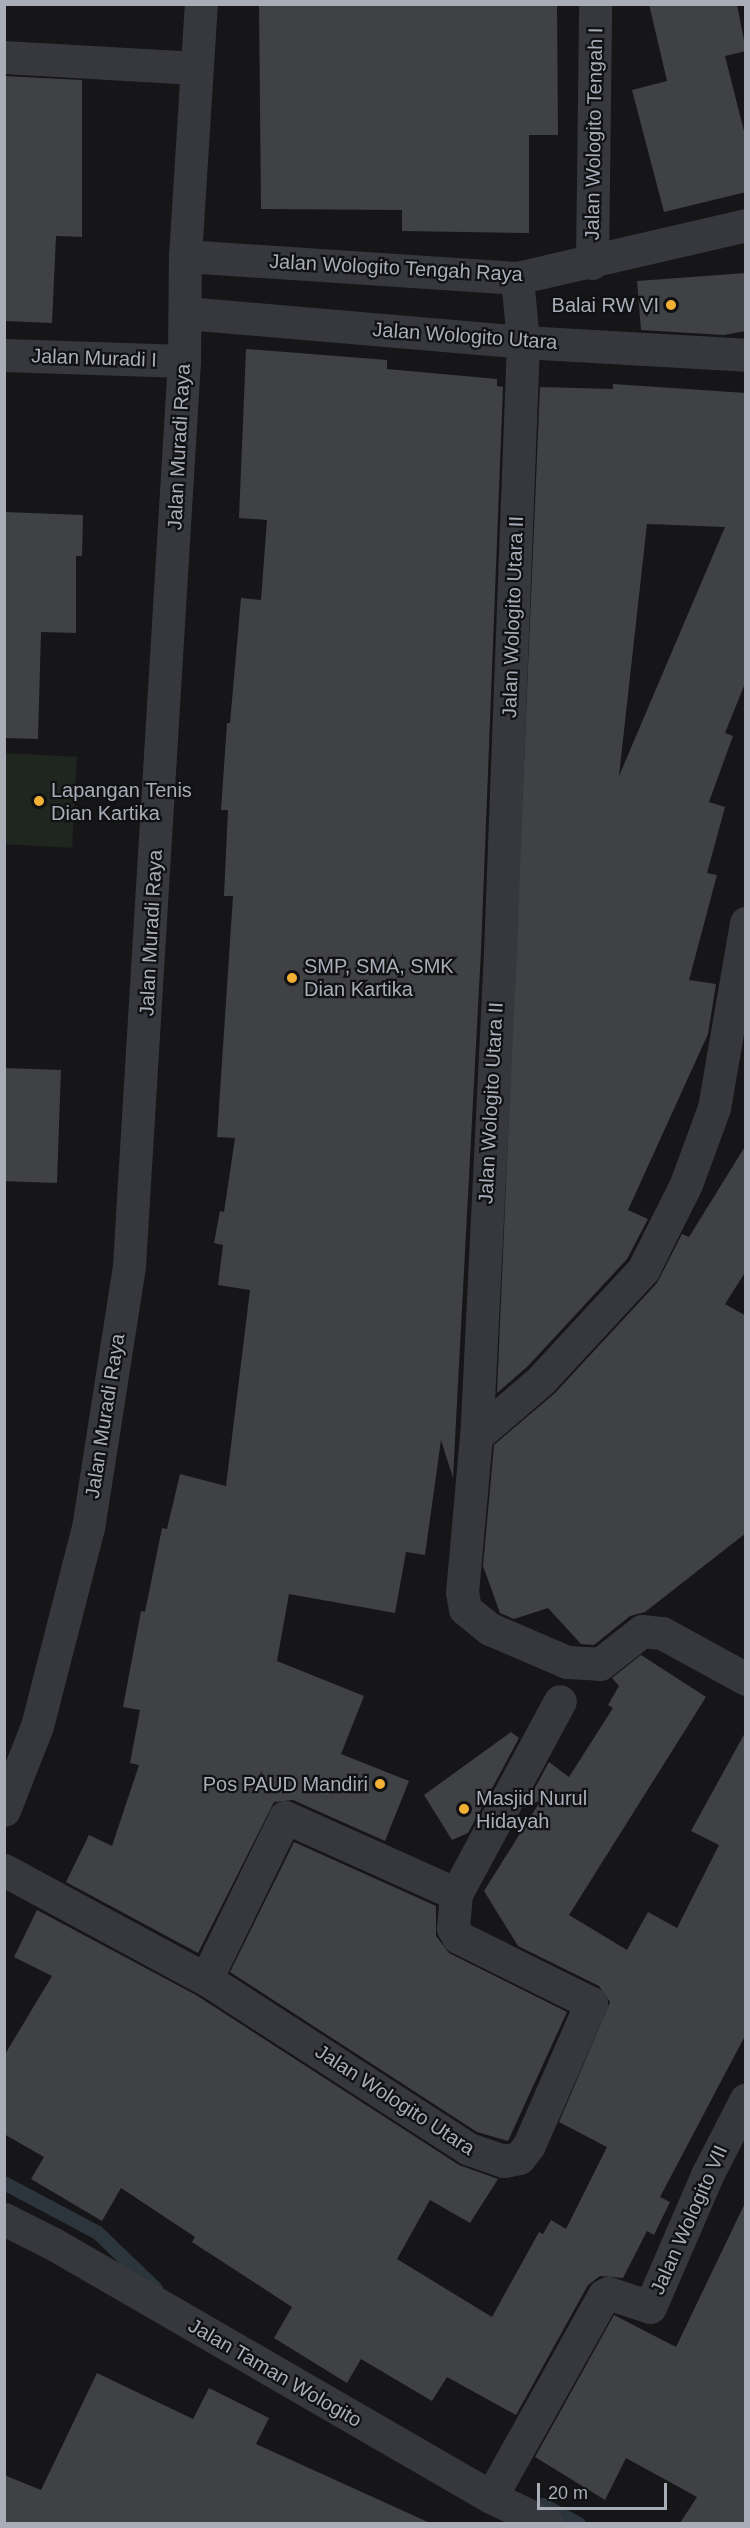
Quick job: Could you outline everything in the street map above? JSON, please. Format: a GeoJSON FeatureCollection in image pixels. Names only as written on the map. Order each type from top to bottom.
{"type":"FeatureCollection","features":[{"type":"Feature","properties":{"kind":"street","name":"Jalan Muradi Raya"},"geometry":{"type":"LineString","coordinates":[[4,1810],[38,1726],[88,1528],[129,1265],[184,361],[185,256],[201,4]]}},
{"type":"Feature","properties":{"kind":"street","name":"Jalan Wologito Tengah I"},"geometry":{"type":"LineString","coordinates":[[592,263],[595,4]]}},
{"type":"Feature","properties":{"kind":"street"},"geometry":{"type":"LineString","coordinates":[[4,57],[196,68]]}},
{"type":"Feature","properties":{"kind":"street","name":"Jalan Wologito Tengah Raya"},"geometry":{"type":"LineString","coordinates":[[185,256],[517,278],[592,263],[746,225]]}},
{"type":"Feature","properties":{"kind":"street","name":"Jalan Wologito Utara II"},"geometry":{"type":"LineString","coordinates":[[517,278],[523,342],[476,1436],[462,1592],[465,1609],[490,1629],[584,1666],[600,1664],[642,1631],[662,1634],[744,1674]]}},
{"type":"Feature","properties":{"kind":"street","name":"Jalan Wologito Utara"},"geometry":{"type":"LineString","coordinates":[[186,313],[523,342],[746,355]]}},
{"type":"Feature","properties":{"kind":"street","name":"Jalan Muradi I"},"geometry":{"type":"LineString","coordinates":[[4,355],[184,361]]}},
{"type":"Feature","properties":{"kind":"street"},"geometry":{"type":"LineString","coordinates":[[476,1436],[541,1380],[643,1270],[686,1184],[714,1108],[746,923]]}},
{"type":"Feature","properties":{"kind":"street"},"geometry":{"type":"LineString","coordinates":[[206,1979],[285,1817],[456,1894],[560,1701]]}},
{"type":"Feature","properties":{"kind":"street","name":"Jalan Wologito Utara"},"geometry":{"type":"LineString","coordinates":[[4,1870],[206,1979],[469,2149],[504,2161],[519,2158],[529,2145],[591,2003],[458,1937],[453,1928],[456,1894]]}},
{"type":"Feature","properties":{"kind":"street","name":"Jalan Wologito VII"},"geometry":{"type":"LineString","coordinates":[[491,2497],[604,2295],[608,2293],[648,2308],[746,2099]]}},
{"type":"Feature","properties":{"kind":"street","name":"Jalan Taman Wologito"},"geometry":{"type":"LineString","coordinates":[[4,2220],[52,2242],[491,2497],[547,2523]]}},
{"type":"Feature","properties":{"kind":"shaded area","name":"Lapangan Tenis Dian Kartika"},"geometry":{"type":"Polygon","coordinates":[[[4,753],[77,757],[72,848],[4,844],[4,753]]]}},
{"type":"Feature","properties":{"kind":"building"},"geometry":{"type":"Polygon","coordinates":[[[259,4],[557,4],[558,135],[529,135],[529,233],[402,231],[402,210],[261,209],[259,4]]]}},
{"type":"Feature","properties":{"kind":"building"},"geometry":{"type":"Polygon","coordinates":[[[649,4],[737,4],[746,51],[725,56],[746,139],[746,192],[664,212],[632,90],[667,81],[649,4]]]}},
{"type":"Feature","properties":{"kind":"building"},"geometry":{"type":"Polygon","coordinates":[[[4,76],[82,80],[82,237],[56,236],[52,323],[4,321],[4,76]]]}},
{"type":"Feature","properties":{"kind":"building"},"geometry":{"type":"Polygon","coordinates":[[[746,273],[746,331],[724,335],[641,330],[637,281],[746,273]]]}},
{"type":"Feature","properties":{"kind":"building"},"geometry":{"type":"Polygon","coordinates":[[[246,349],[387,360],[387,369],[497,379],[497,386],[503,387],[481,951],[453,1478],[441,1440],[425,1555],[406,1552],[395,1613],[289,1594],[277,1661],[364,1696],[341,1754],[409,1781],[385,1841],[293,1800],[274,1802],[198,1953],[66,1882],[89,1835],[112,1846],[139,1765],[130,1763],[140,1710],[123,1707],[141,1611],[145,1612],[162,1528],[167,1529],[180,1474],[226,1486],[250,1290],[218,1285],[223,1245],[214,1243],[220,1211],[224,1212],[235,1138],[217,1137],[233,896],[224,896],[228,810],[221,810],[227,723],[230,723],[241,598],[261,600],[267,520],[239,518],[246,349]]]}},
{"type":"Feature","properties":{"kind":"building"},"geometry":{"type":"Polygon","coordinates":[[[613,384],[746,393],[746,681],[725,733],[733,736],[709,802],[725,807],[707,873],[717,875],[689,980],[716,984],[708,1034],[628,1210],[648,1219],[627,1259],[528,1366],[497,1393],[540,387],[613,389],[613,384]],[[647,524],[619,776],[725,527],[647,524]]]}},
{"type":"Feature","properties":{"kind":"building"},"geometry":{"type":"Polygon","coordinates":[[[4,512],[83,515],[82,556],[76,556],[76,633],[41,632],[38,739],[4,738],[4,512]]]}},
{"type":"Feature","properties":{"kind":"building"},"geometry":{"type":"Polygon","coordinates":[[[4,1068],[61,1070],[57,1183],[4,1181],[4,1068]]]}},
{"type":"Feature","properties":{"kind":"building"},"geometry":{"type":"Polygon","coordinates":[[[746,1145],[746,1271],[725,1304],[746,1316],[746,1533],[645,1612],[630,1616],[594,1645],[581,1644],[548,1608],[514,1619],[500,1613],[483,1566],[494,1445],[555,1393],[657,1283],[682,1234],[689,1237],[746,1145]]]}},
{"type":"Feature","properties":{"kind":"building"},"geometry":{"type":"Polygon","coordinates":[[[641,1655],[706,1697],[569,1915],[627,1950],[648,1912],[677,1928],[719,1845],[691,1831],[746,1731],[746,2034],[660,2197],[670,2202],[654,2235],[647,2231],[623,2278],[600,2276],[588,2285],[516,2415],[447,2377],[432,2401],[361,2359],[347,2383],[274,2338],[292,2307],[192,2242],[195,2237],[121,2188],[102,2221],[31,2179],[44,2157],[4,2134],[4,2056],[52,1976],[14,1957],[37,1910],[196,1995],[459,2165],[498,2179],[470,2223],[430,2200],[397,2259],[492,2317],[539,2232],[543,2234],[551,2220],[566,2229],[607,2147],[559,2122],[610,2002],[599,1986],[518,1946],[484,1891],[541,1800],[524,1808],[549,1762],[569,1777],[613,1708],[608,1705],[619,1686],[612,1678],[641,1655]]]}},
{"type":"Feature","properties":{"kind":"building","name":"Masjid Nurul Hidayah"},"geometry":{"type":"Polygon","coordinates":[[[511,1732],[519,1738],[468,1833],[452,1840],[424,1795],[511,1732]]]}},
{"type":"Feature","properties":{"kind":"building"},"geometry":{"type":"Polygon","coordinates":[[[294,1842],[436,1906],[436,1936],[449,1953],[567,2012],[508,2141],[477,2132],[230,1972],[294,1842]]]}},
{"type":"Feature","properties":{"kind":"building"},"geometry":{"type":"Polygon","coordinates":[[[746,2201],[746,2523],[680,2523],[697,2497],[626,2458],[605,2500],[535,2457],[614,2315],[676,2347],[746,2201]]]}},
{"type":"Feature","properties":{"kind":"building"},"geometry":{"type":"Polygon","coordinates":[[[97,2373],[193,2419],[209,2388],[269,2418],[256,2444],[430,2523],[4,2523],[4,2475],[41,2490],[97,2373]]]}},
{"type":"Feature","properties":{"kind":"waterway"},"geometry":{"type":"LineString","coordinates":[[4,2183],[98,2233],[156,2289]]}},
{"type":"Feature","properties":{"kind":"waterway"},"geometry":{"type":"LineString","coordinates":[[543,2505],[579,2524]]}},
{"type":"Feature","properties":{"kind":"place","name":"Balai RW VI"},"geometry":{"type":"Point","coordinates":[671,305]}},
{"type":"Feature","properties":{"kind":"place","name":"Lapangan Tenis Dian Kartika"},"geometry":{"type":"Point","coordinates":[39,801]}},
{"type":"Feature","properties":{"kind":"place","name":"SMP, SMA, SMK Dian Kartika"},"geometry":{"type":"Point","coordinates":[292,978]}},
{"type":"Feature","properties":{"kind":"place","name":"Pos PAUD Mandiri"},"geometry":{"type":"Point","coordinates":[380,1784]}},
{"type":"Feature","properties":{"kind":"place","name":"Masjid Nurul Hidayah"},"geometry":{"type":"Point","coordinates":[464,1809]}}]}
